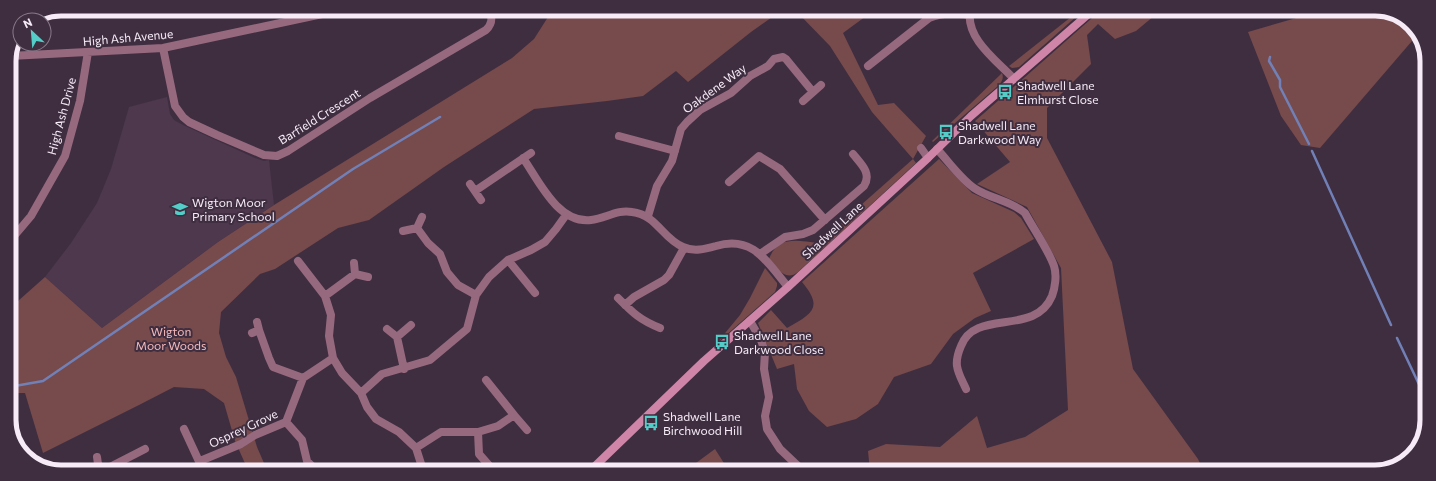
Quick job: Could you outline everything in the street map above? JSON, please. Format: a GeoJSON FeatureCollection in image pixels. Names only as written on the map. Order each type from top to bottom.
{"type":"FeatureCollection","features":[{"type":"Feature","properties":{"kind":"street","name":"High Ash Avenue"},"geometry":{"type":"LineString","coordinates":[[17,56],[163,48],[313,16]]}},
{"type":"Feature","properties":{"kind":"street","name":"Barfield Crescent"},"geometry":{"type":"LineString","coordinates":[[163,48],[175,106],[183,117],[189,122],[264,155],[277,156],[288,151],[370,98],[486,30],[491,23],[491,16]]}},
{"type":"Feature","properties":{"kind":"street"},"geometry":{"type":"LineString","coordinates":[[868,66],[929,18],[935,16]]}},
{"type":"Feature","properties":{"kind":"street"},"geometry":{"type":"LineString","coordinates":[[970,16],[972,30],[977,41],[1014,78]]}},
{"type":"Feature","properties":{"kind":"street","name":"Shadwell Lane"},"geometry":{"type":"LineString","coordinates":[[603,465],[704,361],[788,287],[928,158],[971,116],[1084,16]]}},
{"type":"Feature","properties":{"kind":"street","name":"High Ash Drive"},"geometry":{"type":"LineString","coordinates":[[16,234],[31,216],[65,156],[80,101],[88,52]]}},
{"type":"Feature","properties":{"kind":"street","name":"Oakdene Way"},"geometry":{"type":"LineString","coordinates":[[648,216],[657,186],[672,160],[681,129],[700,110],[731,93],[750,76],[768,66],[779,57],[786,59],[813,92]]}},
{"type":"Feature","properties":{"kind":"street"},"geometry":{"type":"LineString","coordinates":[[803,101],[821,85]]}},
{"type":"Feature","properties":{"kind":"street"},"geometry":{"type":"LineString","coordinates":[[619,136],[675,151]]}},
{"type":"Feature","properties":{"kind":"street"},"geometry":{"type":"LineString","coordinates":[[921,148],[928,158]]}},
{"type":"Feature","properties":{"kind":"street"},"geometry":{"type":"LineString","coordinates":[[937,149],[975,188],[1017,207],[1025,213],[1055,267],[1056,279],[1054,292],[1049,303],[1042,311],[1016,321],[987,325],[978,328],[969,334],[962,342],[957,354],[957,367],[966,389]]}},
{"type":"Feature","properties":{"kind":"street"},"geometry":{"type":"LineString","coordinates":[[475,191],[531,153]]}},
{"type":"Feature","properties":{"kind":"street"},"geometry":{"type":"LineString","coordinates":[[760,254],[785,237],[813,230],[860,190],[866,182],[867,173],[853,154]]}},
{"type":"Feature","properties":{"kind":"street"},"geometry":{"type":"LineString","coordinates":[[729,182],[759,156],[780,169],[825,220]]}},
{"type":"Feature","properties":{"kind":"street"},"geometry":{"type":"LineString","coordinates":[[524,158],[550,198],[566,214],[579,220],[590,220],[622,211],[631,211],[648,216],[673,241],[684,248],[700,250],[727,243],[737,243],[755,249],[788,287]]}},
{"type":"Feature","properties":{"kind":"street"},"geometry":{"type":"LineString","coordinates":[[470,184],[481,200]]}},
{"type":"Feature","properties":{"kind":"street"},"geometry":{"type":"LineString","coordinates":[[362,393],[382,374],[404,369],[430,360],[466,329],[476,295],[489,276],[508,260],[545,242],[556,230],[566,214]]}},
{"type":"Feature","properties":{"kind":"street"},"geometry":{"type":"LineString","coordinates":[[403,232],[417,228],[422,217]]}},
{"type":"Feature","properties":{"kind":"street"},"geometry":{"type":"LineString","coordinates":[[417,228],[428,243],[440,254],[447,272],[458,285],[476,295]]}},
{"type":"Feature","properties":{"kind":"street"},"geometry":{"type":"LineString","coordinates":[[625,305],[634,297],[664,280],[669,275],[684,248]]}},
{"type":"Feature","properties":{"kind":"street"},"geometry":{"type":"LineString","coordinates":[[508,260],[535,293]]}},
{"type":"Feature","properties":{"kind":"street"},"geometry":{"type":"LineString","coordinates":[[298,262],[325,296],[331,316],[329,336],[333,358],[342,373],[362,393],[367,407],[376,419],[399,432],[416,448],[421,465]]}},
{"type":"Feature","properties":{"kind":"street"},"geometry":{"type":"LineString","coordinates":[[354,263],[355,274]]}},
{"type":"Feature","properties":{"kind":"street"},"geometry":{"type":"LineString","coordinates":[[325,296],[355,274],[368,277]]}},
{"type":"Feature","properties":{"kind":"street"},"geometry":{"type":"LineString","coordinates":[[618,298],[638,317],[660,328]]}},
{"type":"Feature","properties":{"kind":"street"},"geometry":{"type":"LineString","coordinates":[[750,321],[761,340],[765,352],[764,368],[769,397],[765,416],[767,429],[780,449],[797,465]]}},
{"type":"Feature","properties":{"kind":"street"},"geometry":{"type":"LineString","coordinates":[[397,337],[411,325]]}},
{"type":"Feature","properties":{"kind":"street"},"geometry":{"type":"LineString","coordinates":[[256,328],[273,367],[302,378],[333,358]]}},
{"type":"Feature","properties":{"kind":"street"},"geometry":{"type":"LineString","coordinates":[[387,329],[397,337],[404,369]]}},
{"type":"Feature","properties":{"kind":"street","name":"Osprey Grove"},"geometry":{"type":"LineString","coordinates":[[200,461],[241,444],[255,435],[286,422],[302,378]]}},
{"type":"Feature","properties":{"kind":"street"},"geometry":{"type":"LineString","coordinates":[[486,380],[527,430]]}},
{"type":"Feature","properties":{"kind":"street"},"geometry":{"type":"LineString","coordinates":[[416,448],[441,432],[478,432],[498,426],[514,415]]}},
{"type":"Feature","properties":{"kind":"street"},"geometry":{"type":"LineString","coordinates":[[286,422],[302,440],[307,461],[310,465]]}},
{"type":"Feature","properties":{"kind":"street"},"geometry":{"type":"LineString","coordinates":[[184,429],[201,465]]}},
{"type":"Feature","properties":{"kind":"street"},"geometry":{"type":"LineString","coordinates":[[478,432],[479,454],[489,465]]}},
{"type":"Feature","properties":{"kind":"street"},"geometry":{"type":"LineString","coordinates":[[114,465],[145,449]]}},
{"type":"Feature","properties":{"kind":"street"},"geometry":{"type":"LineString","coordinates":[[97,457],[99,465]]}},
{"type":"Feature","properties":{"kind":"shaded area","name":"Wigton Moor Primary School"},"geometry":{"type":"Polygon","coordinates":[[[167,97],[170,114],[174,120],[255,158],[264,161],[269,160],[274,205],[218,242],[102,328],[45,277],[71,243],[97,203],[111,169],[129,107],[167,97]]]}},
{"type":"Feature","properties":{"kind":"green space","name":"Wigton Moor Woods"},"geometry":{"type":"Polygon","coordinates":[[[774,16],[688,82],[676,71],[643,96],[534,109],[444,167],[369,220],[338,228],[275,269],[260,274],[221,312],[219,333],[226,357],[236,377],[257,447],[265,465],[246,465],[235,441],[224,403],[204,389],[174,387],[43,453],[25,393],[16,393],[16,303],[45,277],[102,328],[218,242],[274,205],[512,58],[534,39],[548,17],[774,16]]]}},
{"type":"Feature","properties":{"kind":"green space"},"geometry":{"type":"Polygon","coordinates":[[[801,16],[866,16],[843,33],[878,105],[894,103],[926,136],[913,159],[872,112],[830,46],[801,16]]]}},
{"type":"Feature","properties":{"kind":"green space"},"geometry":{"type":"Polygon","coordinates":[[[1072,16],[1077,16],[1019,67],[1012,68],[1009,66],[1072,16]]]}},
{"type":"Feature","properties":{"kind":"green space"},"geometry":{"type":"Polygon","coordinates":[[[1094,16],[1154,16],[1136,31],[1115,39],[1098,24],[1087,35],[1091,64],[1047,108],[1047,138],[1112,262],[1133,369],[1201,465],[869,465],[868,451],[886,444],[940,447],[977,416],[987,448],[1025,437],[1068,410],[1061,268],[1027,207],[977,184],[1010,162],[975,121],[1094,16]]]}},
{"type":"Feature","properties":{"kind":"green space"},"geometry":{"type":"Polygon","coordinates":[[[1303,16],[1381,16],[1390,18],[1400,24],[1407,29],[1414,38],[1320,148],[1301,145],[1281,116],[1248,32],[1303,16]]]}},
{"type":"Feature","properties":{"kind":"green space"},"geometry":{"type":"Polygon","coordinates":[[[1002,73],[1003,77],[998,86],[933,142],[932,141],[1002,73]]]}},
{"type":"Feature","properties":{"kind":"green space"},"geometry":{"type":"Polygon","coordinates":[[[913,159],[916,163],[798,272],[793,275],[785,275],[778,270],[769,259],[773,251],[778,246],[789,241],[818,243],[913,159]]]}},
{"type":"Feature","properties":{"kind":"green space"},"geometry":{"type":"Polygon","coordinates":[[[939,159],[972,193],[1014,212],[1021,218],[1034,239],[973,273],[991,311],[975,318],[953,334],[931,364],[894,377],[878,404],[856,419],[827,427],[809,411],[797,389],[794,364],[777,369],[758,323],[771,310],[787,328],[809,314],[814,304],[809,291],[802,282],[939,159]]]}},
{"type":"Feature","properties":{"kind":"green space"},"geometry":{"type":"Polygon","coordinates":[[[765,268],[777,283],[775,292],[716,344],[740,315],[765,268]]]}},
{"type":"Feature","properties":{"kind":"green space"},"geometry":{"type":"Polygon","coordinates":[[[715,449],[725,465],[693,465],[715,449]]]}},
{"type":"Feature","properties":{"kind":"waterway"},"geometry":{"type":"LineString","coordinates":[[1270,57],[1269,61],[1280,80],[1280,87],[1309,144]]}},
{"type":"Feature","properties":{"kind":"waterway"},"geometry":{"type":"LineString","coordinates":[[16,386],[43,381],[353,169],[440,117]]}},
{"type":"Feature","properties":{"kind":"waterway"},"geometry":{"type":"LineString","coordinates":[[1312,151],[1391,325]]}},
{"type":"Feature","properties":{"kind":"waterway"},"geometry":{"type":"LineString","coordinates":[[1397,338],[1420,386]]}},
{"type":"Feature","properties":{"kind":"place","name":"Shadwell Lane Elmhurst Close"},"geometry":{"type":"Point","coordinates":[1005,92]}},
{"type":"Feature","properties":{"kind":"place","name":"Shadwell Lane Darkwood Way"},"geometry":{"type":"Point","coordinates":[946,132]}},
{"type":"Feature","properties":{"kind":"place","name":"Wigton Moor Primary School"},"geometry":{"type":"Point","coordinates":[180,209]}},
{"type":"Feature","properties":{"kind":"place","name":"Shadwell Lane Darkwood Close"},"geometry":{"type":"Point","coordinates":[722,342]}},
{"type":"Feature","properties":{"kind":"place","name":"Shadwell Lane Birchwood Hill"},"geometry":{"type":"Point","coordinates":[651,423]}}]}
